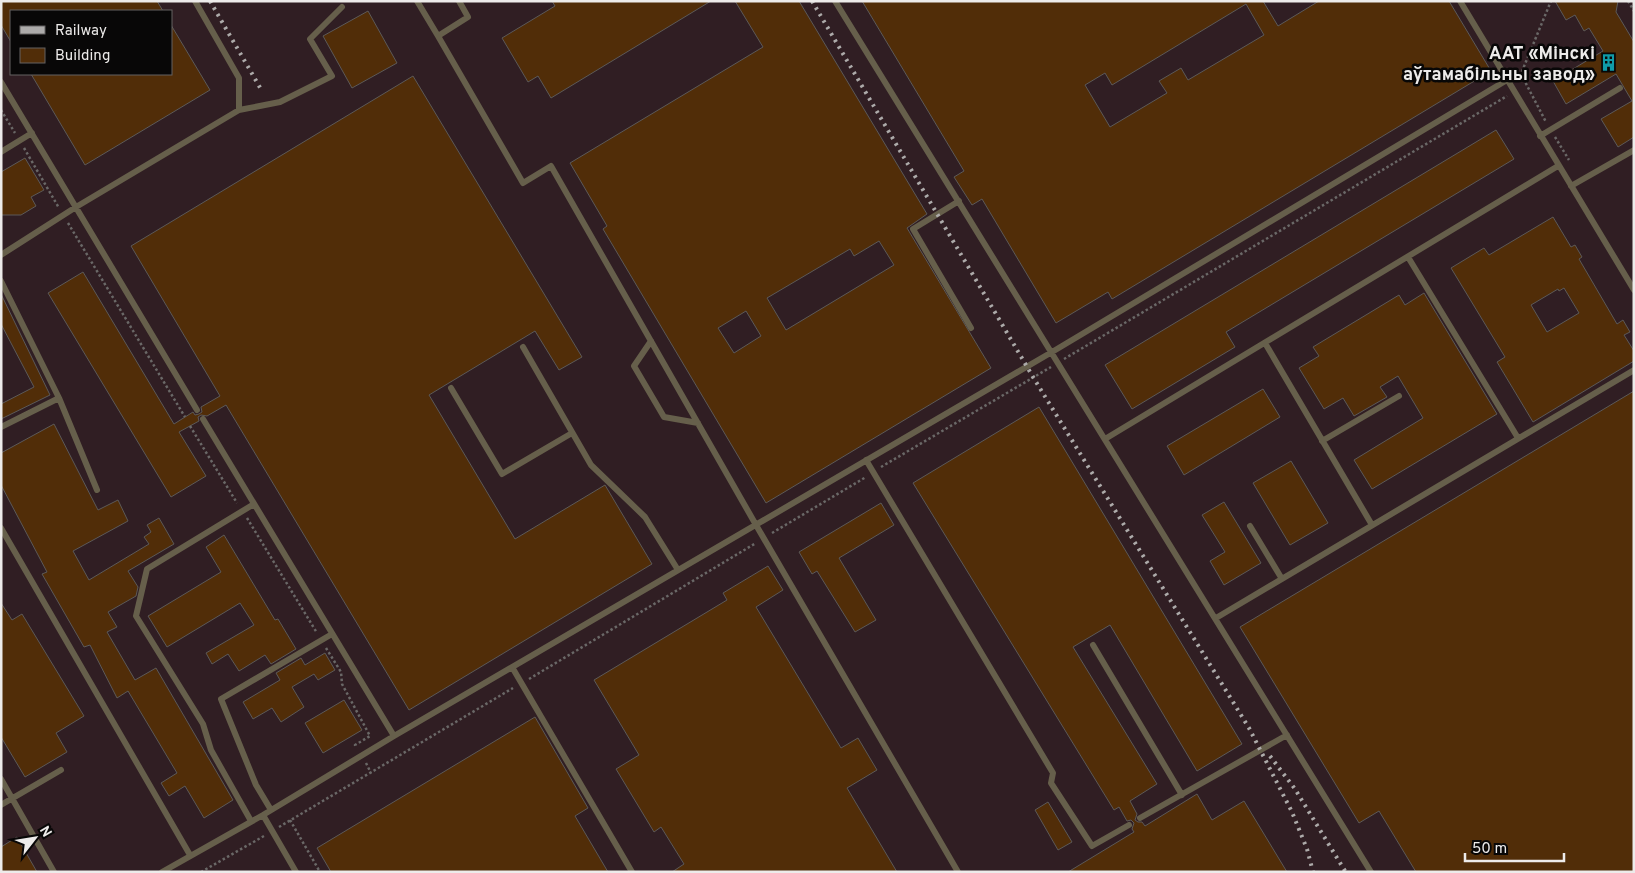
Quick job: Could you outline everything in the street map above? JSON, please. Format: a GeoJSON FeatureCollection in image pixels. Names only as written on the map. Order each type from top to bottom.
{"type":"FeatureCollection","features":[{"type":"Feature","properties":{"kind":"lane"},"geometry":{"type":"LineString","coordinates":[[195,1],[239,78],[239,110]]}},
{"type":"Feature","properties":{"kind":"lane"},"geometry":{"type":"LineString","coordinates":[[417,1],[522,183],[551,166],[763,538],[958,872]]}},
{"type":"Feature","properties":{"kind":"lane"},"geometry":{"type":"LineString","coordinates":[[438,36],[468,17],[459,1]]}},
{"type":"Feature","properties":{"kind":"lane"},"geometry":{"type":"LineString","coordinates":[[835,1],[1371,872]]}},
{"type":"Feature","properties":{"kind":"lane"},"geometry":{"type":"LineString","coordinates":[[1460,1],[1634,290]]}},
{"type":"Feature","properties":{"kind":"lane"},"geometry":{"type":"LineString","coordinates":[[1,255],[76,207],[239,110],[280,102],[332,76],[310,39],[342,7]]}},
{"type":"Feature","properties":{"kind":"lane"},"geometry":{"type":"LineString","coordinates":[[162,872],[1052,352],[1507,80]]}},
{"type":"Feature","properties":{"kind":"lane"},"geometry":{"type":"LineString","coordinates":[[1,82],[197,410]]}},
{"type":"Feature","properties":{"kind":"lane"},"geometry":{"type":"LineString","coordinates":[[1540,136],[1620,88]]}},
{"type":"Feature","properties":{"kind":"lane"},"geometry":{"type":"LineString","coordinates":[[1,152],[32,133]]}},
{"type":"Feature","properties":{"kind":"lane"},"geometry":{"type":"LineString","coordinates":[[1571,186],[1634,150]]}},
{"type":"Feature","properties":{"kind":"lane"},"geometry":{"type":"LineString","coordinates":[[1105,439],[1558,166]]}},
{"type":"Feature","properties":{"kind":"lane"},"geometry":{"type":"LineString","coordinates":[[959,201],[913,229],[971,328]]}},
{"type":"Feature","properties":{"kind":"lane"},"geometry":{"type":"LineString","coordinates":[[1408,257],[1518,438]]}},
{"type":"Feature","properties":{"kind":"lane"},"geometry":{"type":"LineString","coordinates":[[1,282],[59,398],[97,490]]}},
{"type":"Feature","properties":{"kind":"lane"},"geometry":{"type":"LineString","coordinates":[[651,340],[634,366],[664,417],[698,423]]}},
{"type":"Feature","properties":{"kind":"lane"},"geometry":{"type":"LineString","coordinates":[[1265,343],[1372,525]]}},
{"type":"Feature","properties":{"kind":"lane"},"geometry":{"type":"LineString","coordinates":[[523,347],[590,465],[645,517],[678,570]]}},
{"type":"Feature","properties":{"kind":"lane"},"geometry":{"type":"LineString","coordinates":[[1216,618],[1634,370]]}},
{"type":"Feature","properties":{"kind":"lane"},"geometry":{"type":"LineString","coordinates":[[451,388],[502,474],[572,433]]}},
{"type":"Feature","properties":{"kind":"lane"},"geometry":{"type":"LineString","coordinates":[[1322,440],[1398,396]]}},
{"type":"Feature","properties":{"kind":"lane"},"geometry":{"type":"LineString","coordinates":[[1,427],[59,398]]}},
{"type":"Feature","properties":{"kind":"lane"},"geometry":{"type":"LineString","coordinates":[[203,419],[394,736]]}},
{"type":"Feature","properties":{"kind":"lane"},"geometry":{"type":"LineString","coordinates":[[866,460],[1052,773],[1051,783],[1092,846],[1129,825]]}},
{"type":"Feature","properties":{"kind":"lane"},"geometry":{"type":"LineString","coordinates":[[252,821],[211,750],[203,724],[136,616],[147,569],[254,504]]}},
{"type":"Feature","properties":{"kind":"lane"},"geometry":{"type":"LineString","coordinates":[[1250,526],[1282,578]]}},
{"type":"Feature","properties":{"kind":"lane"},"geometry":{"type":"LineString","coordinates":[[1,528],[190,855]]}},
{"type":"Feature","properties":{"kind":"lane"},"geometry":{"type":"LineString","coordinates":[[271,810],[256,785],[222,699],[332,634]]}},
{"type":"Feature","properties":{"kind":"lane"},"geometry":{"type":"LineString","coordinates":[[1093,645],[1182,795]]}},
{"type":"Feature","properties":{"kind":"lane"},"geometry":{"type":"LineString","coordinates":[[512,667],[632,872]]}},
{"type":"Feature","properties":{"kind":"lane"},"geometry":{"type":"LineString","coordinates":[[1140,818],[1287,735]]}},
{"type":"Feature","properties":{"kind":"lane"},"geometry":{"type":"LineString","coordinates":[[1,805],[61,770]]}},
{"type":"Feature","properties":{"kind":"lane"},"geometry":{"type":"LineString","coordinates":[[1,779],[54,872]]}},
{"type":"Feature","properties":{"kind":"lane"},"geometry":{"type":"LineString","coordinates":[[262,814],[296,872]]}},
{"type":"Feature","properties":{"kind":"path"},"geometry":{"type":"LineString","coordinates":[[201,872],[371,773],[873,472],[1514,92],[1551,1]]}},
{"type":"Feature","properties":{"kind":"path"},"geometry":{"type":"LineString","coordinates":[[1628,1],[1634,11]]}},
{"type":"Feature","properties":{"kind":"path"},"geometry":{"type":"LineString","coordinates":[[1,110],[185,417]]}},
{"type":"Feature","properties":{"kind":"path"},"geometry":{"type":"LineString","coordinates":[[190,426],[341,672],[342,684],[370,736],[355,745],[371,773]]}},
{"type":"Feature","properties":{"kind":"path"},"geometry":{"type":"LineString","coordinates":[[290,820],[320,872]]}},
{"type":"Feature","properties":{"kind":"shaded area"},"geometry":{"type":"Polygon","coordinates":[[[1,1],[1634,1],[1634,872],[1,872],[1,1]]]}},
{"type":"Feature","properties":{"kind":"building"},"geometry":{"type":"Polygon","coordinates":[[[1,1],[157,1],[162,10],[10,10],[10,40],[1,25],[1,1]]]}},
{"type":"Feature","properties":{"kind":"building"},"geometry":{"type":"Polygon","coordinates":[[[552,1],[711,1],[551,98],[538,76],[528,82],[502,38],[555,6],[552,1]]]}},
{"type":"Feature","properties":{"kind":"building"},"geometry":{"type":"Polygon","coordinates":[[[735,1],[799,1],[927,214],[907,228],[991,368],[766,503],[603,229],[607,226],[570,163],[763,47],[735,1]],[[879,241],[854,256],[850,249],[767,298],[786,330],[894,265],[879,241]],[[746,311],[718,328],[734,353],[761,336],[746,311]]]}},
{"type":"Feature","properties":{"kind":"building"},"geometry":{"type":"Polygon","coordinates":[[[862,1],[1263,1],[1278,26],[1319,1],[1449,1],[1491,71],[1112,299],[1108,292],[1056,323],[982,199],[972,205],[954,177],[964,171],[862,1]],[[1246,4],[1112,85],[1105,73],[1085,85],[1110,127],[1167,93],[1159,81],[1181,68],[1188,80],[1264,35],[1246,4]]]}},
{"type":"Feature","properties":{"kind":"building","name":"ААТ «Мінскі аўтамабільны завод»"},"geometry":{"type":"Polygon","coordinates":[[[1555,1],[1618,1],[1616,12],[1634,42],[1634,137],[1618,147],[1601,119],[1632,101],[1616,74],[1566,104],[1553,81],[1603,51],[1589,28],[1584,31],[1575,15],[1566,20],[1555,1]]]}},
{"type":"Feature","properties":{"kind":"building"},"geometry":{"type":"Polygon","coordinates":[[[368,11],[397,63],[352,88],[323,36],[368,11]]]}},
{"type":"Feature","properties":{"kind":"building"},"geometry":{"type":"Polygon","coordinates":[[[172,27],[210,90],[85,165],[32,75],[172,75],[172,27]]]}},
{"type":"Feature","properties":{"kind":"building"},"geometry":{"type":"Polygon","coordinates":[[[413,76],[582,357],[559,370],[535,331],[429,395],[515,539],[605,485],[652,564],[409,710],[226,405],[207,416],[201,415],[198,417],[199,421],[179,432],[206,476],[171,497],[48,293],[83,272],[174,424],[193,412],[195,415],[199,414],[202,412],[201,407],[220,396],[131,246],[413,76]]]}},
{"type":"Feature","properties":{"kind":"building"},"geometry":{"type":"Polygon","coordinates":[[[1496,130],[1514,159],[1226,332],[1235,347],[1132,409],[1105,365],[1496,130]]]}},
{"type":"Feature","properties":{"kind":"building"},"geometry":{"type":"Polygon","coordinates":[[[25,158],[44,190],[31,197],[36,206],[21,215],[1,215],[1,172],[25,158]]]}},
{"type":"Feature","properties":{"kind":"building"},"geometry":{"type":"Polygon","coordinates":[[[1553,217],[1571,247],[1575,245],[1582,257],[1579,259],[1617,324],[1623,320],[1630,332],[1624,335],[1634,351],[1634,361],[1533,422],[1497,362],[1505,357],[1451,268],[1484,248],[1489,255],[1553,217]],[[1564,288],[1559,291],[1558,289],[1531,305],[1547,332],[1579,313],[1564,288]]]}},
{"type":"Feature","properties":{"kind":"building"},"geometry":{"type":"Polygon","coordinates":[[[1424,293],[1497,414],[1372,489],[1354,460],[1423,418],[1398,376],[1380,387],[1387,397],[1354,416],[1343,398],[1324,409],[1299,368],[1319,356],[1313,347],[1399,295],[1405,305],[1424,293]]]}},
{"type":"Feature","properties":{"kind":"building"},"geometry":{"type":"Polygon","coordinates":[[[1,294],[50,395],[1,419],[1,404],[34,387],[1,324],[1,294]]]}},
{"type":"Feature","properties":{"kind":"building"},"geometry":{"type":"Polygon","coordinates":[[[1263,389],[1280,417],[1184,475],[1167,446],[1263,389]]]}},
{"type":"Feature","properties":{"kind":"building"},"geometry":{"type":"Polygon","coordinates":[[[1634,391],[1634,872],[1416,872],[1379,811],[1359,823],[1240,627],[1634,391]]]}},
{"type":"Feature","properties":{"kind":"building"},"geometry":{"type":"Polygon","coordinates":[[[1039,407],[1242,744],[1197,771],[1110,625],[1073,647],[1157,784],[1130,801],[1137,814],[1135,820],[1142,822],[1145,826],[1197,794],[1212,820],[1244,801],[1287,872],[1068,872],[1134,832],[1132,829],[1134,823],[1131,820],[1127,821],[1119,807],[1114,810],[913,483],[1039,407]]]}},
{"type":"Feature","properties":{"kind":"building"},"geometry":{"type":"Polygon","coordinates":[[[54,424],[98,510],[118,500],[128,521],[73,551],[89,580],[149,544],[144,537],[151,532],[147,525],[159,518],[174,544],[128,571],[138,587],[136,596],[108,612],[117,627],[107,632],[135,680],[156,668],[233,800],[204,818],[185,786],[169,796],[161,783],[177,773],[128,691],[117,698],[90,645],[84,647],[42,574],[47,572],[1,485],[1,453],[54,424]]]}},
{"type":"Feature","properties":{"kind":"building"},"geometry":{"type":"Polygon","coordinates":[[[1291,461],[1328,523],[1290,545],[1253,483],[1291,461]]]}},
{"type":"Feature","properties":{"kind":"building"},"geometry":{"type":"Polygon","coordinates":[[[1224,502],[1261,563],[1224,585],[1210,561],[1225,552],[1202,515],[1224,502]]]}},
{"type":"Feature","properties":{"kind":"building"},"geometry":{"type":"Polygon","coordinates":[[[881,503],[894,525],[839,558],[876,620],[855,632],[817,571],[812,574],[799,552],[881,503]]]}},
{"type":"Feature","properties":{"kind":"building"},"geometry":{"type":"Polygon","coordinates":[[[224,535],[275,620],[278,619],[296,649],[271,664],[265,655],[239,671],[228,654],[212,664],[206,653],[254,625],[240,603],[167,647],[148,616],[221,572],[206,547],[224,535]]]}},
{"type":"Feature","properties":{"kind":"building"},"geometry":{"type":"Polygon","coordinates":[[[768,566],[783,590],[756,607],[841,748],[858,738],[877,770],[847,788],[897,872],[672,872],[684,864],[661,827],[654,832],[616,769],[639,755],[594,680],[727,600],[723,593],[768,566]]]}},
{"type":"Feature","properties":{"kind":"building"},"geometry":{"type":"Polygon","coordinates":[[[1,603],[12,620],[22,614],[84,716],[56,733],[67,752],[25,777],[1,737],[1,603]]]}},
{"type":"Feature","properties":{"kind":"building"},"geometry":{"type":"Polygon","coordinates":[[[325,653],[335,670],[318,680],[314,674],[292,687],[304,707],[281,722],[272,708],[253,719],[243,702],[280,680],[276,673],[301,658],[305,665],[325,653]]]}},
{"type":"Feature","properties":{"kind":"building"},"geometry":{"type":"Polygon","coordinates":[[[344,700],[362,730],[323,753],[305,723],[344,700]]]}},
{"type":"Feature","properties":{"kind":"building"},"geometry":{"type":"Polygon","coordinates":[[[535,717],[588,808],[575,816],[608,872],[331,872],[317,848],[535,717]]]}},
{"type":"Feature","properties":{"kind":"building"},"geometry":{"type":"Polygon","coordinates":[[[1048,802],[1072,842],[1058,850],[1035,810],[1048,802]]]}},
{"type":"Feature","properties":{"kind":"building"},"geometry":{"type":"Polygon","coordinates":[[[17,837],[37,872],[1,872],[1,847],[17,837]]]}},
{"type":"Feature","properties":{"kind":"railway"},"geometry":{"type":"LineString","coordinates":[[210,1],[262,91]]}},
{"type":"Feature","properties":{"kind":"railway"},"geometry":{"type":"LineString","coordinates":[[812,1],[1033,377],[1249,728],[1292,812],[1307,849],[1313,872]]}},
{"type":"Feature","properties":{"kind":"railway"},"geometry":{"type":"LineString","coordinates":[[1270,756],[1295,789],[1345,871]]}},
{"type":"Feature","properties":{"kind":"place","name":"ААТ «Мінскі аўтамабільны завод»"},"geometry":{"type":"Point","coordinates":[1609,63]}}]}
